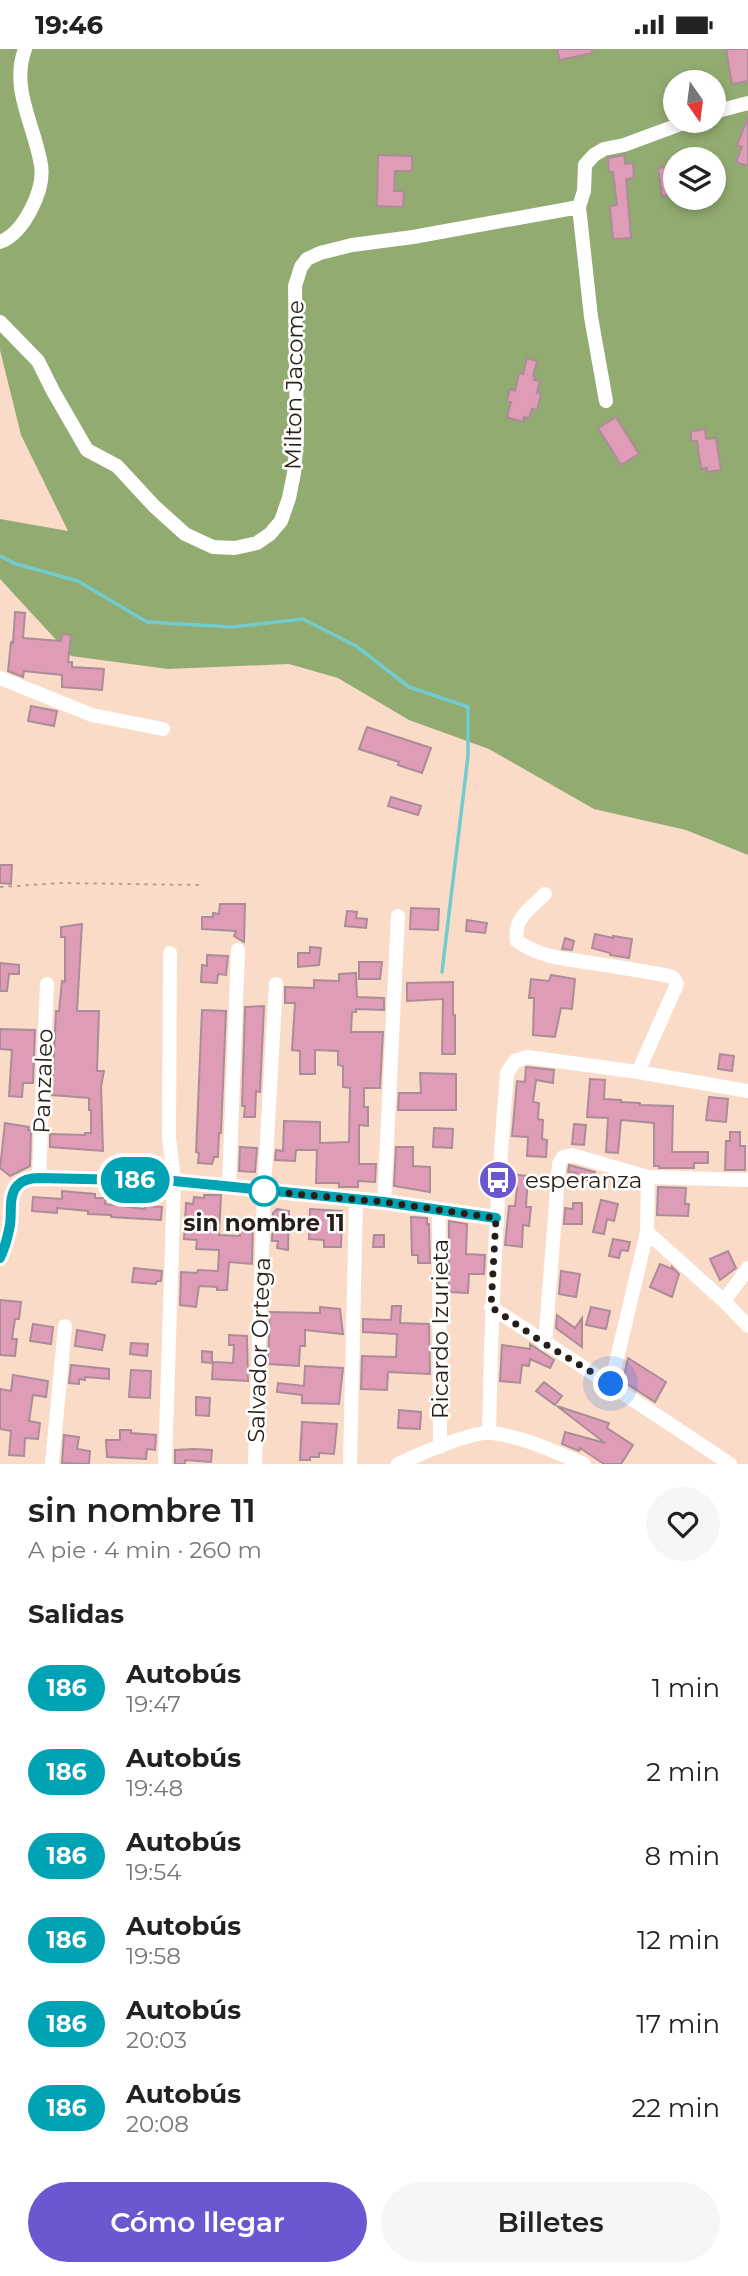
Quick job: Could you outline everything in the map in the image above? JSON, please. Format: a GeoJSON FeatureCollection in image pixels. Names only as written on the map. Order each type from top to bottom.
{"type":"FeatureCollection","features":[{"type":"Feature","properties":{"kind":"street"},"geometry":{"type":"LineString","coordinates":[[0,242],[8,239],[26,220],[40,184],[41,167],[19,81],[24,49]]}},
{"type":"Feature","properties":{"kind":"street"},"geometry":{"type":"LineString","coordinates":[[726,109],[748,103]]}},
{"type":"Feature","properties":{"kind":"street"},"geometry":{"type":"LineString","coordinates":[[606,401],[592,327],[579,207],[584,191],[585,165],[604,149],[624,145],[663,131]]}},
{"type":"Feature","properties":{"kind":"street","name":"Milton Jacome"},"geometry":{"type":"LineString","coordinates":[[0,321],[38,361],[87,450],[117,467],[185,534],[213,547],[235,548],[257,543],[270,534],[281,521],[289,498],[296,438],[295,286],[307,258],[352,245],[413,237],[579,207]]}},
{"type":"Feature","properties":{"kind":"street"},"geometry":{"type":"LineString","coordinates":[[0,678],[92,715],[163,729]]}},
{"type":"Feature","properties":{"kind":"street"},"geometry":{"type":"LineString","coordinates":[[545,894],[518,920],[517,941],[528,949],[554,958],[673,977],[677,984],[638,1072]]}},
{"type":"Feature","properties":{"kind":"street"},"geometry":{"type":"LineString","coordinates":[[384,1202],[398,916]]}},
{"type":"Feature","properties":{"kind":"street"},"geometry":{"type":"LineString","coordinates":[[229,1186],[238,950]]}},
{"type":"Feature","properties":{"kind":"street"},"geometry":{"type":"LineString","coordinates":[[165,1464],[174,1181],[169,1137],[170,953]]}},
{"type":"Feature","properties":{"kind":"street","name":"Panzaleo"},"geometry":{"type":"LineString","coordinates":[[39,1178],[47,984]]}},
{"type":"Feature","properties":{"kind":"street","name":"Salvador Ortega"},"geometry":{"type":"LineString","coordinates":[[255,1464],[264,1191],[276,985]]}},
{"type":"Feature","properties":{"kind":"street"},"geometry":{"type":"LineString","coordinates":[[489,1432],[496,1218],[507,1073],[515,1061],[527,1056],[748,1091]]}},
{"type":"Feature","properties":{"kind":"street"},"geometry":{"type":"LineString","coordinates":[[545,1344],[559,1164],[563,1157],[572,1155],[648,1177],[748,1180]]}},
{"type":"Feature","properties":{"kind":"street"},"geometry":{"type":"LineString","coordinates":[[611,1384],[647,1232],[648,1177]]}},
{"type":"Feature","properties":{"kind":"street"},"geometry":{"type":"LineString","coordinates":[[0,1258],[10,1224],[12,1194],[24,1181],[39,1178],[174,1181],[384,1202],[496,1218]]}},
{"type":"Feature","properties":{"kind":"street"},"geometry":{"type":"LineString","coordinates":[[350,1464],[356,1200]]}},
{"type":"Feature","properties":{"kind":"street","name":"Ricardo Izurieta"},"geometry":{"type":"LineString","coordinates":[[439,1210],[440,1447]]}},
{"type":"Feature","properties":{"kind":"street"},"geometry":{"type":"LineString","coordinates":[[647,1232],[748,1326]]}},
{"type":"Feature","properties":{"kind":"street"},"geometry":{"type":"LineString","coordinates":[[724,1301],[748,1268]]}},
{"type":"Feature","properties":{"kind":"street"},"geometry":{"type":"LineString","coordinates":[[491,1307],[730,1464]]}},
{"type":"Feature","properties":{"kind":"street"},"geometry":{"type":"LineString","coordinates":[[52,1464],[65,1326]]}},
{"type":"Feature","properties":{"kind":"street"},"geometry":{"type":"LineString","coordinates":[[398,1464],[440,1447],[489,1432],[530,1443],[584,1464]]}},
{"type":"Feature","properties":{"kind":"path"},"geometry":{"type":"LineString","coordinates":[[0,887],[61,883],[199,885]]}},
{"type":"Feature","properties":{"kind":"green space"},"geometry":{"type":"Polygon","coordinates":[[[0,49],[748,49],[748,855],[686,830],[594,809],[489,749],[409,720],[338,678],[289,664],[168,669],[71,656],[0,579],[0,519],[68,531],[21,435],[0,350],[0,49]]]}},
{"type":"Feature","properties":{"kind":"building"},"geometry":{"type":"Polygon","coordinates":[[[557,49],[592,49],[592,53],[560,60],[557,49]]]}},
{"type":"Feature","properties":{"kind":"building"},"geometry":{"type":"Polygon","coordinates":[[[726,49],[748,49],[748,81],[732,84],[726,49]]]}},
{"type":"Feature","properties":{"kind":"building"},"geometry":{"type":"Polygon","coordinates":[[[747,120],[748,166],[736,162],[742,147],[737,145],[747,120]]]}},
{"type":"Feature","properties":{"kind":"building"},"geometry":{"type":"Polygon","coordinates":[[[378,155],[412,156],[412,171],[395,171],[394,191],[404,191],[403,207],[377,206],[378,155]]]}},
{"type":"Feature","properties":{"kind":"building"},"geometry":{"type":"Polygon","coordinates":[[[624,155],[625,164],[633,163],[634,178],[626,179],[631,238],[613,239],[610,206],[617,205],[613,172],[609,172],[608,158],[624,155]]]}},
{"type":"Feature","properties":{"kind":"building"},"geometry":{"type":"Polygon","coordinates":[[[663,167],[663,196],[662,196],[658,168],[663,167]]]}},
{"type":"Feature","properties":{"kind":"building"},"geometry":{"type":"Polygon","coordinates":[[[527,358],[537,361],[533,376],[534,380],[540,381],[537,393],[541,394],[537,410],[532,409],[529,418],[524,417],[523,422],[507,417],[511,402],[507,401],[510,389],[515,391],[519,373],[523,374],[527,358]]]}},
{"type":"Feature","properties":{"kind":"building"},"geometry":{"type":"Polygon","coordinates":[[[616,417],[639,454],[621,465],[598,428],[616,417]]]}},
{"type":"Feature","properties":{"kind":"building"},"geometry":{"type":"Polygon","coordinates":[[[705,429],[706,439],[716,438],[721,470],[707,472],[707,468],[701,469],[697,441],[691,441],[691,431],[705,429]]]}},
{"type":"Feature","properties":{"kind":"building"},"geometry":{"type":"Polygon","coordinates":[[[15,612],[25,613],[23,638],[61,641],[62,634],[71,635],[68,662],[72,662],[72,667],[104,669],[102,690],[62,687],[62,675],[24,671],[23,677],[8,671],[15,612]]]}},
{"type":"Feature","properties":{"kind":"building"},"geometry":{"type":"Polygon","coordinates":[[[31,706],[57,711],[54,726],[28,721],[31,706]]]}},
{"type":"Feature","properties":{"kind":"building"},"geometry":{"type":"Polygon","coordinates":[[[367,727],[431,748],[422,773],[359,749],[367,727]]]}},
{"type":"Feature","properties":{"kind":"building"},"geometry":{"type":"Polygon","coordinates":[[[391,797],[421,806],[418,815],[388,806],[391,797]]]}},
{"type":"Feature","properties":{"kind":"building"},"geometry":{"type":"Polygon","coordinates":[[[0,865],[12,865],[11,884],[0,883],[0,865]]]}},
{"type":"Feature","properties":{"kind":"building"},"geometry":{"type":"Polygon","coordinates":[[[220,904],[245,904],[244,942],[234,936],[236,931],[202,929],[202,917],[219,914],[220,904]]]}},
{"type":"Feature","properties":{"kind":"building"},"geometry":{"type":"Polygon","coordinates":[[[411,908],[439,909],[438,930],[410,929],[411,908]]]}},
{"type":"Feature","properties":{"kind":"building"},"geometry":{"type":"Polygon","coordinates":[[[347,911],[357,912],[356,918],[367,919],[366,928],[345,926],[347,911]]]}},
{"type":"Feature","properties":{"kind":"building"},"geometry":{"type":"Polygon","coordinates":[[[467,920],[487,923],[485,933],[466,931],[467,920]]]}},
{"type":"Feature","properties":{"kind":"building"},"geometry":{"type":"Polygon","coordinates":[[[82,924],[77,1011],[99,1011],[97,1071],[104,1071],[101,1087],[103,1151],[50,1147],[50,1134],[91,1133],[89,1098],[52,1095],[56,1011],[59,1011],[62,981],[65,982],[65,937],[61,937],[61,927],[82,924]]]}},
{"type":"Feature","properties":{"kind":"building"},"geometry":{"type":"Polygon","coordinates":[[[595,934],[632,939],[629,958],[592,948],[595,934]]]}},
{"type":"Feature","properties":{"kind":"building"},"geometry":{"type":"Polygon","coordinates":[[[565,938],[574,941],[572,950],[562,949],[565,938]]]}},
{"type":"Feature","properties":{"kind":"building"},"geometry":{"type":"Polygon","coordinates":[[[310,947],[321,948],[319,965],[298,967],[298,953],[310,953],[310,947]]]}},
{"type":"Feature","properties":{"kind":"building"},"geometry":{"type":"Polygon","coordinates":[[[207,955],[228,956],[226,975],[218,974],[217,983],[201,982],[202,965],[207,966],[207,955]]]}},
{"type":"Feature","properties":{"kind":"building"},"geometry":{"type":"Polygon","coordinates":[[[359,962],[382,962],[380,979],[359,979],[359,962]]]}},
{"type":"Feature","properties":{"kind":"building"},"geometry":{"type":"Polygon","coordinates":[[[0,963],[19,965],[19,974],[9,974],[7,991],[0,991],[0,963]]]}},
{"type":"Feature","properties":{"kind":"building"},"geometry":{"type":"Polygon","coordinates":[[[356,973],[357,997],[384,998],[384,1010],[356,1009],[356,1012],[352,1012],[351,1032],[383,1032],[380,1088],[364,1088],[368,1126],[359,1125],[359,1164],[376,1164],[375,1182],[358,1181],[358,1187],[339,1187],[339,1183],[316,1183],[317,1150],[296,1150],[295,1161],[275,1160],[276,1150],[283,1151],[284,1121],[320,1122],[320,1143],[349,1142],[350,1088],[343,1087],[343,1066],[338,1065],[338,1051],[315,1050],[315,1074],[300,1074],[300,1051],[292,1050],[295,1003],[285,1003],[285,987],[314,988],[314,980],[339,981],[339,974],[356,973]]]}},
{"type":"Feature","properties":{"kind":"building"},"geometry":{"type":"Polygon","coordinates":[[[551,975],[575,979],[572,1009],[561,1008],[555,1037],[533,1035],[534,998],[529,998],[531,979],[549,981],[551,975]]]}},
{"type":"Feature","properties":{"kind":"building"},"geometry":{"type":"Polygon","coordinates":[[[453,982],[455,1054],[442,1054],[443,999],[407,1001],[407,983],[453,982]]]}},
{"type":"Feature","properties":{"kind":"building"},"geometry":{"type":"Polygon","coordinates":[[[264,1006],[260,1092],[256,1091],[255,1117],[244,1117],[245,1007],[264,1006]]]}},
{"type":"Feature","properties":{"kind":"building"},"geometry":{"type":"Polygon","coordinates":[[[202,1010],[226,1011],[221,1133],[218,1157],[214,1157],[212,1164],[198,1163],[199,1153],[196,1152],[202,1010]]]}},
{"type":"Feature","properties":{"kind":"building"},"geometry":{"type":"Polygon","coordinates":[[[0,1029],[35,1030],[33,1083],[23,1083],[22,1097],[9,1096],[12,1050],[0,1049],[0,1029]]]}},
{"type":"Feature","properties":{"kind":"building"},"geometry":{"type":"Polygon","coordinates":[[[720,1054],[734,1056],[732,1071],[718,1069],[720,1054]]]}},
{"type":"Feature","properties":{"kind":"building"},"geometry":{"type":"Polygon","coordinates":[[[526,1067],[554,1070],[553,1083],[536,1080],[533,1102],[539,1103],[538,1119],[543,1120],[542,1139],[547,1140],[546,1157],[527,1156],[528,1137],[512,1136],[517,1081],[525,1082],[526,1067]]]}},
{"type":"Feature","properties":{"kind":"building"},"geometry":{"type":"Polygon","coordinates":[[[420,1073],[456,1074],[456,1110],[398,1110],[399,1093],[421,1093],[420,1073]]]}},
{"type":"Feature","properties":{"kind":"building"},"geometry":{"type":"Polygon","coordinates":[[[590,1079],[605,1080],[604,1099],[640,1105],[673,1106],[672,1152],[708,1152],[708,1163],[694,1163],[694,1168],[654,1166],[654,1123],[621,1120],[618,1153],[606,1152],[608,1118],[587,1117],[590,1079]]]}},
{"type":"Feature","properties":{"kind":"building"},"geometry":{"type":"Polygon","coordinates":[[[709,1097],[728,1099],[726,1122],[706,1120],[709,1097]]]}},
{"type":"Feature","properties":{"kind":"building"},"geometry":{"type":"Polygon","coordinates":[[[5,1123],[29,1127],[28,1130],[31,1130],[30,1166],[10,1176],[0,1168],[5,1123]]]}},
{"type":"Feature","properties":{"kind":"building"},"geometry":{"type":"Polygon","coordinates":[[[574,1124],[586,1125],[584,1145],[572,1144],[574,1124]]]}},
{"type":"Feature","properties":{"kind":"building"},"geometry":{"type":"Polygon","coordinates":[[[434,1128],[453,1129],[452,1148],[433,1147],[434,1128]]]}},
{"type":"Feature","properties":{"kind":"building"},"geometry":{"type":"Polygon","coordinates":[[[730,1132],[740,1132],[740,1146],[745,1146],[745,1170],[725,1170],[726,1141],[730,1141],[730,1132]]]}},
{"type":"Feature","properties":{"kind":"building"},"geometry":{"type":"Polygon","coordinates":[[[240,1147],[257,1148],[255,1172],[239,1171],[240,1147]]]}},
{"type":"Feature","properties":{"kind":"building"},"geometry":{"type":"Polygon","coordinates":[[[396,1147],[413,1147],[413,1166],[430,1167],[430,1192],[394,1186],[396,1147]]]}},
{"type":"Feature","properties":{"kind":"building"},"geometry":{"type":"Polygon","coordinates":[[[569,1165],[595,1172],[593,1181],[576,1178],[576,1173],[568,1172],[569,1165]]]}},
{"type":"Feature","properties":{"kind":"building"},"geometry":{"type":"Polygon","coordinates":[[[509,1174],[528,1176],[526,1207],[531,1207],[529,1226],[523,1225],[522,1247],[505,1245],[509,1206],[515,1206],[517,1187],[508,1186],[509,1174]]]}},
{"type":"Feature","properties":{"kind":"building"},"geometry":{"type":"Polygon","coordinates":[[[658,1187],[686,1188],[685,1204],[689,1204],[688,1216],[657,1215],[658,1187]]]}},
{"type":"Feature","properties":{"kind":"building"},"geometry":{"type":"Polygon","coordinates":[[[62,1191],[95,1194],[95,1198],[106,1198],[105,1204],[145,1209],[145,1206],[162,1207],[161,1220],[111,1217],[88,1214],[88,1211],[57,1208],[57,1213],[32,1211],[33,1197],[62,1199],[62,1191]]]}},
{"type":"Feature","properties":{"kind":"building"},"geometry":{"type":"Polygon","coordinates":[[[204,1195],[221,1195],[219,1235],[240,1236],[240,1220],[253,1220],[252,1264],[229,1262],[227,1290],[199,1286],[196,1307],[180,1305],[181,1272],[218,1271],[219,1250],[196,1249],[197,1240],[184,1239],[186,1203],[193,1204],[194,1197],[204,1198],[204,1195]]]}},
{"type":"Feature","properties":{"kind":"building"},"geometry":{"type":"Polygon","coordinates":[[[601,1200],[618,1204],[614,1221],[607,1219],[604,1234],[593,1232],[601,1200]]]}},
{"type":"Feature","properties":{"kind":"building"},"geometry":{"type":"Polygon","coordinates":[[[573,1203],[582,1203],[582,1224],[564,1224],[565,1208],[573,1209],[573,1203]]]}},
{"type":"Feature","properties":{"kind":"building"},"geometry":{"type":"Polygon","coordinates":[[[277,1209],[289,1211],[288,1250],[277,1248],[278,1241],[272,1241],[273,1213],[277,1209]]]}},
{"type":"Feature","properties":{"kind":"building"},"geometry":{"type":"Polygon","coordinates":[[[310,1209],[342,1211],[341,1247],[324,1247],[324,1240],[309,1239],[310,1209]]]}},
{"type":"Feature","properties":{"kind":"building"},"geometry":{"type":"Polygon","coordinates":[[[411,1217],[427,1218],[430,1263],[418,1263],[418,1255],[412,1255],[411,1217]]]}},
{"type":"Feature","properties":{"kind":"building"},"geometry":{"type":"Polygon","coordinates":[[[449,1221],[467,1224],[466,1254],[485,1255],[484,1274],[469,1274],[468,1293],[449,1292],[449,1221]]]}},
{"type":"Feature","properties":{"kind":"building"},"geometry":{"type":"Polygon","coordinates":[[[374,1235],[384,1235],[384,1247],[373,1247],[374,1235]]]}},
{"type":"Feature","properties":{"kind":"building"},"geometry":{"type":"Polygon","coordinates":[[[613,1239],[630,1242],[628,1251],[621,1250],[619,1258],[609,1256],[613,1239]]]}},
{"type":"Feature","properties":{"kind":"building"},"geometry":{"type":"Polygon","coordinates":[[[728,1251],[736,1268],[720,1280],[710,1259],[728,1251]]]}},
{"type":"Feature","properties":{"kind":"building"},"geometry":{"type":"Polygon","coordinates":[[[660,1264],[672,1267],[679,1274],[672,1297],[650,1287],[660,1264]]]}},
{"type":"Feature","properties":{"kind":"building"},"geometry":{"type":"Polygon","coordinates":[[[134,1268],[162,1271],[161,1281],[156,1284],[132,1282],[134,1268]]]}},
{"type":"Feature","properties":{"kind":"building"},"geometry":{"type":"Polygon","coordinates":[[[561,1271],[580,1274],[576,1297],[559,1294],[561,1271]]]}},
{"type":"Feature","properties":{"kind":"building"},"geometry":{"type":"Polygon","coordinates":[[[0,1300],[21,1302],[12,1339],[17,1339],[15,1356],[0,1355],[0,1300]]]}},
{"type":"Feature","properties":{"kind":"building"},"geometry":{"type":"Polygon","coordinates":[[[392,1306],[401,1306],[400,1323],[429,1324],[430,1374],[388,1372],[387,1390],[361,1389],[362,1356],[396,1357],[397,1334],[363,1332],[363,1319],[391,1320],[392,1306]]]}},
{"type":"Feature","properties":{"kind":"building"},"geometry":{"type":"Polygon","coordinates":[[[320,1307],[340,1309],[343,1334],[305,1330],[305,1346],[300,1346],[299,1366],[268,1364],[270,1312],[320,1313],[320,1307]]]}},
{"type":"Feature","properties":{"kind":"building"},"geometry":{"type":"Polygon","coordinates":[[[591,1307],[610,1311],[606,1329],[586,1325],[591,1307]]]}},
{"type":"Feature","properties":{"kind":"building"},"geometry":{"type":"Polygon","coordinates":[[[557,1315],[575,1328],[582,1318],[582,1347],[556,1328],[557,1315]]]}},
{"type":"Feature","properties":{"kind":"building"},"geometry":{"type":"Polygon","coordinates":[[[33,1324],[53,1327],[51,1344],[30,1341],[33,1324]]]}},
{"type":"Feature","properties":{"kind":"building"},"geometry":{"type":"Polygon","coordinates":[[[77,1330],[105,1335],[102,1350],[75,1346],[77,1330]]]}},
{"type":"Feature","properties":{"kind":"building"},"geometry":{"type":"Polygon","coordinates":[[[229,1335],[247,1336],[248,1381],[212,1379],[213,1362],[233,1363],[234,1345],[229,1345],[229,1335]]]}},
{"type":"Feature","properties":{"kind":"building"},"geometry":{"type":"Polygon","coordinates":[[[131,1343],[148,1344],[147,1356],[130,1354],[131,1343]]]}},
{"type":"Feature","properties":{"kind":"building"},"geometry":{"type":"Polygon","coordinates":[[[530,1344],[554,1360],[550,1368],[530,1359],[529,1366],[522,1365],[520,1383],[500,1381],[502,1345],[530,1349],[530,1344]]]}},
{"type":"Feature","properties":{"kind":"building"},"geometry":{"type":"Polygon","coordinates":[[[202,1351],[212,1352],[212,1363],[202,1362],[202,1351]]]}},
{"type":"Feature","properties":{"kind":"building"},"geometry":{"type":"Polygon","coordinates":[[[628,1358],[666,1382],[655,1402],[623,1381],[628,1358]]]}},
{"type":"Feature","properties":{"kind":"building"},"geometry":{"type":"Polygon","coordinates":[[[71,1365],[109,1369],[109,1379],[85,1377],[85,1380],[79,1379],[79,1384],[69,1383],[71,1365]]]}},
{"type":"Feature","properties":{"kind":"building"},"geometry":{"type":"Polygon","coordinates":[[[305,1366],[343,1368],[339,1404],[302,1403],[302,1395],[277,1392],[278,1383],[304,1386],[305,1366]]]}},
{"type":"Feature","properties":{"kind":"building"},"geometry":{"type":"Polygon","coordinates":[[[131,1370],[151,1371],[150,1398],[129,1397],[131,1370]]]}},
{"type":"Feature","properties":{"kind":"building"},"geometry":{"type":"Polygon","coordinates":[[[13,1375],[48,1381],[46,1397],[33,1395],[29,1421],[40,1423],[38,1439],[25,1438],[24,1456],[9,1455],[11,1431],[0,1429],[0,1389],[11,1391],[13,1375]]]}},
{"type":"Feature","properties":{"kind":"building"},"geometry":{"type":"Polygon","coordinates":[[[544,1382],[562,1396],[555,1405],[536,1391],[544,1382]]]}},
{"type":"Feature","properties":{"kind":"building"},"geometry":{"type":"Polygon","coordinates":[[[196,1397],[210,1398],[209,1416],[196,1415],[196,1397]]]}},
{"type":"Feature","properties":{"kind":"building"},"geometry":{"type":"Polygon","coordinates":[[[557,1406],[609,1423],[607,1428],[633,1445],[621,1464],[604,1464],[580,1448],[579,1451],[562,1444],[565,1432],[605,1443],[557,1406]]]}},
{"type":"Feature","properties":{"kind":"building"},"geometry":{"type":"Polygon","coordinates":[[[399,1410],[421,1412],[420,1429],[398,1428],[399,1410]]]}},
{"type":"Feature","properties":{"kind":"building"},"geometry":{"type":"Polygon","coordinates":[[[302,1422],[337,1424],[334,1454],[319,1453],[319,1457],[300,1460],[302,1422]]]}},
{"type":"Feature","properties":{"kind":"building"},"geometry":{"type":"Polygon","coordinates":[[[120,1430],[156,1435],[155,1450],[147,1449],[146,1459],[107,1457],[106,1440],[120,1440],[120,1430]]]}},
{"type":"Feature","properties":{"kind":"building"},"geometry":{"type":"Polygon","coordinates":[[[64,1435],[79,1437],[77,1449],[90,1451],[89,1464],[62,1463],[64,1435]]]}},
{"type":"Feature","properties":{"kind":"building"},"geometry":{"type":"Polygon","coordinates":[[[175,1450],[212,1450],[211,1462],[185,1460],[185,1464],[175,1464],[175,1450]]]}},
{"type":"Feature","properties":{"kind":"waterway"},"geometry":{"type":"LineString","coordinates":[[0,556],[16,564],[78,581],[147,622],[232,627],[303,619],[356,646],[409,687],[468,707],[468,756],[442,972]]}},
{"type":"Feature","properties":{"kind":"bus line","name":"186"},"geometry":{"type":"LineString","coordinates":[[0,1258],[10,1224],[12,1194],[17,1186],[31,1178],[174,1181],[384,1202],[496,1218]]}},
{"type":"Feature","properties":{"kind":"place","name":"esperanza"},"geometry":{"type":"Point","coordinates":[498,1180]}},
{"type":"Feature","properties":{"kind":"place","name":"sin nombre 11"},"geometry":{"type":"Point","coordinates":[264,1191]}},
{"type":"Feature","properties":{"kind":"route"},"geometry":{"type":"LineString","coordinates":[[264,1191],[384,1202],[496,1218],[491,1307],[611,1384]]}}]}
